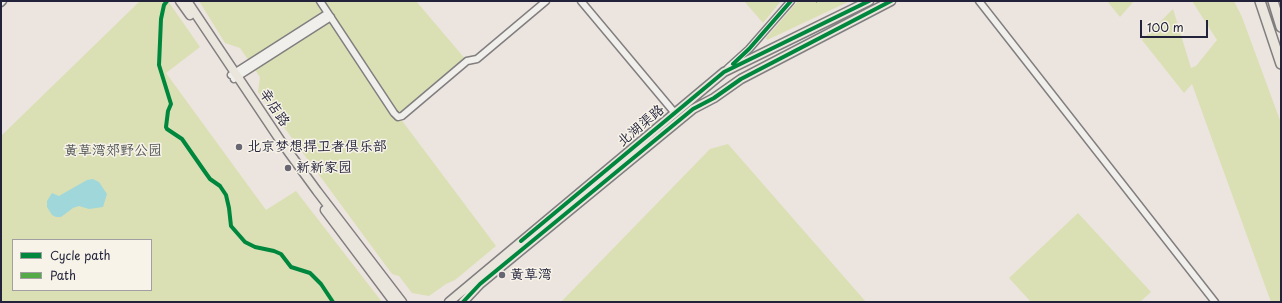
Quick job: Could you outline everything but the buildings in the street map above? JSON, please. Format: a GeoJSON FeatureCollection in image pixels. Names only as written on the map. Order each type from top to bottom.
{"type":"FeatureCollection","features":[{"type":"Feature","properties":{"kind":"highway"},"geometry":{"type":"LineString","coordinates":[[1255,1],[1276,49]]}},
{"type":"Feature","properties":{"kind":"highway"},"geometry":{"type":"LineString","coordinates":[[1260,1],[1281,64]]}},
{"type":"Feature","properties":{"kind":"highway"},"geometry":{"type":"LineString","coordinates":[[1273,1],[1281,26]]}},
{"type":"Feature","properties":{"kind":"highway"},"geometry":{"type":"LineString","coordinates":[[1276,1],[1281,22]]}},
{"type":"Feature","properties":{"kind":"main road","name":"辛店路"},"geometry":{"type":"LineString","coordinates":[[180,1],[291,155],[402,302]]}},
{"type":"Feature","properties":{"kind":"main road","name":"辛店路"},"geometry":{"type":"LineString","coordinates":[[187,1],[295,171],[394,302]]}},
{"type":"Feature","properties":{"kind":"main road","name":"北湖渠路"},"geometry":{"type":"LineString","coordinates":[[449,302],[674,112],[724,72],[869,1]]}},
{"type":"Feature","properties":{"kind":"main road","name":"北湖渠路"},"geometry":{"type":"LineString","coordinates":[[463,302],[480,284],[693,109],[714,98],[747,75],[891,1]]}},
{"type":"Feature","properties":{"kind":"street"},"geometry":{"type":"LineString","coordinates":[[320,1],[398,117],[402,116],[467,61],[477,58],[546,1]]}},
{"type":"Feature","properties":{"kind":"street"},"geometry":{"type":"LineString","coordinates":[[581,1],[674,112]]}},
{"type":"Feature","properties":{"kind":"street"},"geometry":{"type":"LineString","coordinates":[[724,72],[749,49],[791,1]]}},
{"type":"Feature","properties":{"kind":"street"},"geometry":{"type":"LineString","coordinates":[[979,1],[1215,302]]}},
{"type":"Feature","properties":{"kind":"street"},"geometry":{"type":"LineString","coordinates":[[235,76],[330,15]]}},
{"type":"Feature","properties":{"kind":"green space","name":"黄草湾郊野公园"},"geometry":{"type":"Polygon","coordinates":[[[140,1],[168,1],[200,47],[166,73],[266,210],[296,191],[382,302],[1,302],[1,136],[140,1]]]}},
{"type":"Feature","properties":{"kind":"green space"},"geometry":{"type":"Polygon","coordinates":[[[199,1],[416,1],[467,61],[400,118],[496,246],[455,280],[446,284],[429,296],[412,293],[399,276],[392,274],[258,92],[260,77],[240,48],[225,43],[199,1]]]}},
{"type":"Feature","properties":{"kind":"green space"},"geometry":{"type":"Polygon","coordinates":[[[744,1],[781,1],[763,23],[744,1]]]}},
{"type":"Feature","properties":{"kind":"green space"},"geometry":{"type":"Polygon","coordinates":[[[798,1],[850,1],[767,40],[766,38],[798,1]]]}},
{"type":"Feature","properties":{"kind":"green space"},"geometry":{"type":"Polygon","coordinates":[[[1107,1],[1134,1],[1120,17],[1107,1]]]}},
{"type":"Feature","properties":{"kind":"green space"},"geometry":{"type":"Polygon","coordinates":[[[1192,1],[1234,1],[1242,17],[1281,123],[1281,302],[1271,302],[1192,84],[1184,93],[1142,40],[1173,9],[1191,68],[1196,66],[1217,40],[1192,1]]]}},
{"type":"Feature","properties":{"kind":"green space"},"geometry":{"type":"Polygon","coordinates":[[[728,144],[866,302],[561,302],[710,149],[728,144]]]}},
{"type":"Feature","properties":{"kind":"green space"},"geometry":{"type":"Polygon","coordinates":[[[1078,213],[1151,292],[1140,302],[1031,302],[1009,278],[1078,213]]]}},
{"type":"Feature","properties":{"kind":"water"},"geometry":{"type":"Polygon","coordinates":[[[93,179],[99,182],[107,194],[103,207],[89,209],[79,206],[73,208],[61,217],[52,215],[47,207],[47,201],[52,193],[59,196],[87,180],[93,179]]]}},
{"type":"Feature","properties":{"kind":"cycle path"},"geometry":{"type":"LineString","coordinates":[[167,1],[164,5],[161,19],[159,65],[171,104],[168,111],[167,129],[182,139],[210,179],[220,186],[226,195],[231,226],[245,242],[255,247],[281,254],[291,267],[310,273],[321,284],[333,302]]}},
{"type":"Feature","properties":{"kind":"cycle path"},"geometry":{"type":"LineString","coordinates":[[733,64],[749,49],[791,1]]}},
{"type":"Feature","properties":{"kind":"cycle path"},"geometry":{"type":"LineString","coordinates":[[521,241],[724,72],[869,1]]}},
{"type":"Feature","properties":{"kind":"cycle path"},"geometry":{"type":"LineString","coordinates":[[463,302],[480,284],[693,109],[714,98],[741,79],[891,1]]}},
{"type":"Feature","properties":{"kind":"place","name":"北京梦想捍卫者俱乐部"},"geometry":{"type":"Point","coordinates":[239,147]}},
{"type":"Feature","properties":{"kind":"place","name":"新新家园"},"geometry":{"type":"Point","coordinates":[288,168]}},
{"type":"Feature","properties":{"kind":"place","name":"黄草湾"},"geometry":{"type":"Point","coordinates":[502,275]}}]}
